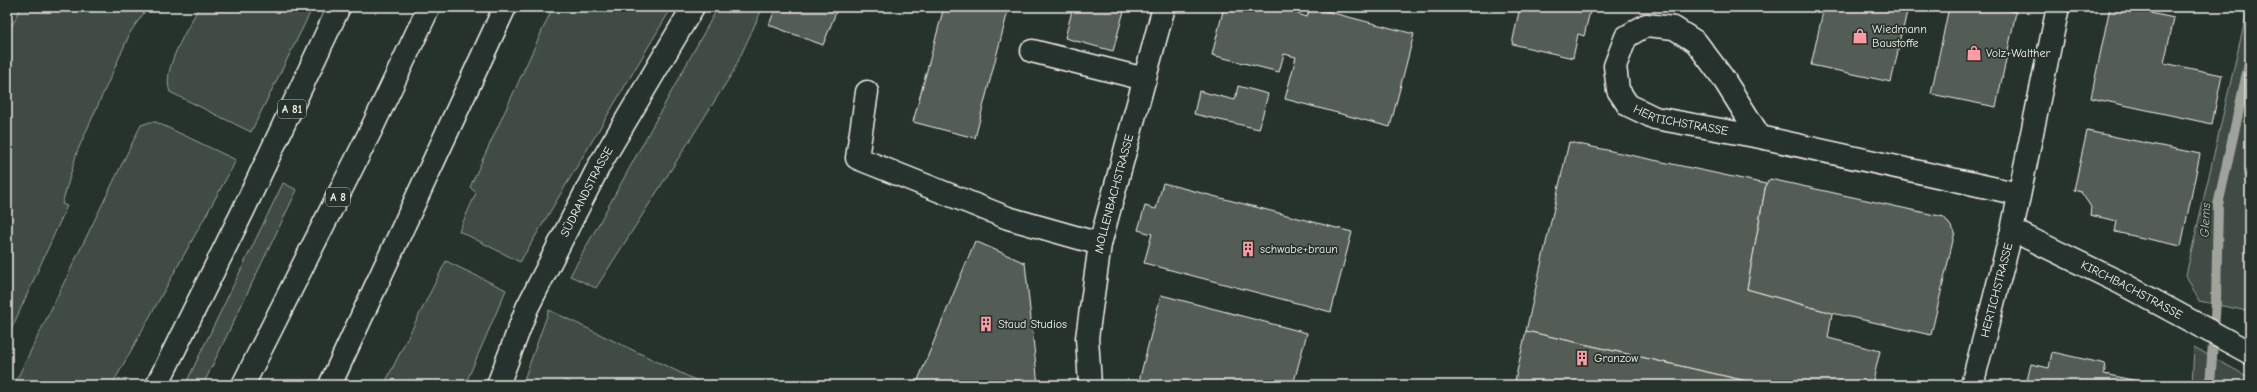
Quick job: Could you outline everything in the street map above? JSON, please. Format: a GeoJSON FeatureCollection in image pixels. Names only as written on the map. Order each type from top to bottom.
{"type":"FeatureCollection","features":[{"type":"Feature","properties":{"kind":"main road","name":"A 81"},"geometry":{"type":"LineString","coordinates":[[157,385],[250,197],[339,7]]}},
{"type":"Feature","properties":{"kind":"main road","name":"A 8"},"geometry":{"type":"LineString","coordinates":[[243,385],[370,132],[429,7]]}},
{"type":"Feature","properties":{"kind":"main road"},"geometry":{"type":"LineString","coordinates":[[330,385],[505,7]]}},
{"type":"Feature","properties":{"kind":"main road","name":"SÜDRANDSTRASSE"},"geometry":{"type":"LineString","coordinates":[[498,385],[527,308],[599,166],[693,7]]}},
{"type":"Feature","properties":{"kind":"main road","name":"MOLLENBACHSTRASSE"},"geometry":{"type":"LineString","coordinates":[[1090,385],[1087,338],[1100,244],[1164,7]]}},
{"type":"Feature","properties":{"kind":"main road","name":"HERTICHSTRASSE"},"geometry":{"type":"LineString","coordinates":[[1972,385],[2012,230],[2018,194],[2058,7]]}},
{"type":"Feature","properties":{"kind":"main road","name":"HERTICHSTRASSE"},"geometry":{"type":"LineString","coordinates":[[1760,137],[1723,78],[1696,42],[1674,28],[1646,25],[1626,37],[1615,66],[1618,90],[1628,105],[1655,118],[1760,137],[2018,194]]}},
{"type":"Feature","properties":{"kind":"main road"},"geometry":{"type":"LineString","coordinates":[[1032,52],[1145,79]]}},
{"type":"Feature","properties":{"kind":"main road"},"geometry":{"type":"LineString","coordinates":[[867,92],[857,158],[1008,218],[1100,244]]}},
{"type":"Feature","properties":{"kind":"main road","name":"KIRCHBACHSTRASSE"},"geometry":{"type":"LineString","coordinates":[[2012,230],[2121,283],[2242,349]]}},
{"type":"Feature","properties":{"kind":"shaded area"},"geometry":{"type":"Polygon","coordinates":[[[21,7],[148,7],[131,31],[77,152],[62,204],[67,206],[7,339],[7,36],[21,7]]]}},
{"type":"Feature","properties":{"kind":"shaded area"},"geometry":{"type":"Polygon","coordinates":[[[199,7],[313,7],[251,132],[170,92],[168,83],[172,61],[199,7]]]}},
{"type":"Feature","properties":{"kind":"shaded area"},"geometry":{"type":"Polygon","coordinates":[[[553,7],[672,7],[520,262],[459,231],[476,193],[470,187],[553,7]]]}},
{"type":"Feature","properties":{"kind":"shaded area"},"geometry":{"type":"Polygon","coordinates":[[[718,7],[763,7],[733,72],[596,288],[570,276],[718,7]]]}},
{"type":"Feature","properties":{"kind":"shaded area"},"geometry":{"type":"Polygon","coordinates":[[[2248,7],[2250,7],[2250,286],[2247,311],[2199,301],[2186,275],[2248,7]]]}},
{"type":"Feature","properties":{"kind":"shaded area"},"geometry":{"type":"Polygon","coordinates":[[[156,122],[236,160],[112,385],[14,385],[141,125],[156,122]]]}},
{"type":"Feature","properties":{"kind":"shaded area"},"geometry":{"type":"Polygon","coordinates":[[[283,183],[297,190],[203,385],[185,385],[283,183]]]}},
{"type":"Feature","properties":{"kind":"shaded area"},"geometry":{"type":"Polygon","coordinates":[[[446,261],[506,290],[465,385],[384,385],[446,261]]]}},
{"type":"Feature","properties":{"kind":"shaded area"},"geometry":{"type":"Polygon","coordinates":[[[549,310],[706,385],[577,385],[565,380],[564,385],[522,385],[549,310]]]}},
{"type":"Feature","properties":{"kind":"shaded area"},"geometry":{"type":"Polygon","coordinates":[[[2194,347],[2250,378],[2250,385],[2192,385],[2194,347]]]}},
{"type":"Feature","properties":{"kind":"building"},"geometry":{"type":"Polygon","coordinates":[[[776,7],[838,7],[823,45],[769,25],[776,7]]]}},
{"type":"Feature","properties":{"kind":"building"},"geometry":{"type":"Polygon","coordinates":[[[944,7],[1009,7],[975,138],[913,122],[944,7]]]}},
{"type":"Feature","properties":{"kind":"building"},"geometry":{"type":"Polygon","coordinates":[[[1073,7],[1125,7],[1113,51],[1065,38],[1073,7]]]}},
{"type":"Feature","properties":{"kind":"building"},"geometry":{"type":"Polygon","coordinates":[[[1224,7],[1296,7],[1295,13],[1307,17],[1310,7],[1414,34],[1390,127],[1285,99],[1296,57],[1284,54],[1279,72],[1212,55],[1224,7]]]}},
{"type":"Feature","properties":{"kind":"building"},"geometry":{"type":"Polygon","coordinates":[[[1520,7],[1591,7],[1584,36],[1578,34],[1573,58],[1512,44],[1520,7]]]}},
{"type":"Feature","properties":{"kind":"building","name":"Wiedmann Baustoffe"},"geometry":{"type":"Polygon","coordinates":[[[1824,7],[1908,7],[1891,82],[1811,65],[1824,7]]]}},
{"type":"Feature","properties":{"kind":"building","name":"Volz+Walther"},"geometry":{"type":"Polygon","coordinates":[[[1949,7],[1994,7],[2016,12],[1996,107],[1931,94],[1949,7]]]}},
{"type":"Feature","properties":{"kind":"building"},"geometry":{"type":"Polygon","coordinates":[[[2110,7],[2121,7],[2174,18],[2164,63],[2222,75],[2212,124],[2091,98],[2110,7]]]}},
{"type":"Feature","properties":{"kind":"building"},"geometry":{"type":"Polygon","coordinates":[[[1238,86],[1268,94],[1259,129],[1194,114],[1199,91],[1235,100],[1238,86]]]}},
{"type":"Feature","properties":{"kind":"building"},"geometry":{"type":"Polygon","coordinates":[[[2087,131],[2200,154],[2181,246],[2115,232],[2117,221],[2090,215],[2091,207],[2081,192],[2074,190],[2087,131]]]}},
{"type":"Feature","properties":{"kind":"building"},"geometry":{"type":"Polygon","coordinates":[[[1569,142],[1766,184],[1747,289],[1832,313],[1828,338],[1880,351],[1872,385],[1764,385],[1526,331],[1569,142]]]}},
{"type":"Feature","properties":{"kind":"building"},"geometry":{"type":"Polygon","coordinates":[[[1770,179],[1944,217],[1955,232],[1931,335],[1832,313],[1747,289],[1766,184],[1770,179]]]}},
{"type":"Feature","properties":{"kind":"building","name":"schwabe+braun"},"geometry":{"type":"Polygon","coordinates":[[[1163,183],[1352,232],[1331,312],[1144,263],[1152,234],[1138,230],[1145,206],[1156,209],[1163,183]]]}},
{"type":"Feature","properties":{"kind":"building","name":"Staud Studios"},"geometry":{"type":"Polygon","coordinates":[[[975,241],[1025,263],[1038,385],[916,385],[975,241]]]}},
{"type":"Feature","properties":{"kind":"building"},"geometry":{"type":"Polygon","coordinates":[[[1161,295],[1307,333],[1293,385],[1138,385],[1161,295]]]}},
{"type":"Feature","properties":{"kind":"building","name":"Granzow"},"geometry":{"type":"Polygon","coordinates":[[[1526,331],[1764,385],[1514,385],[1526,331]]]}},
{"type":"Feature","properties":{"kind":"building"},"geometry":{"type":"Polygon","coordinates":[[[2052,352],[2106,364],[2104,374],[2147,383],[2147,385],[2026,385],[2031,364],[2049,368],[2052,352]]]}},
{"type":"Feature","properties":{"kind":"waterway","name":"Glems"},"geometry":{"type":"LineString","coordinates":[[2210,385],[2216,302],[2218,205],[2250,59]]}},
{"type":"Feature","properties":{"kind":"place","name":"Wiedmann Baustoffe"},"geometry":{"type":"Point","coordinates":[1860,36]}},
{"type":"Feature","properties":{"kind":"place","name":"Volz+Walther"},"geometry":{"type":"Point","coordinates":[1974,53]}},
{"type":"Feature","properties":{"kind":"place","name":"schwabe+braun"},"geometry":{"type":"Point","coordinates":[1248,249]}},
{"type":"Feature","properties":{"kind":"place","name":"Staud Studios"},"geometry":{"type":"Point","coordinates":[986,324]}},
{"type":"Feature","properties":{"kind":"place","name":"Granzow"},"geometry":{"type":"Point","coordinates":[1582,358]}}]}
